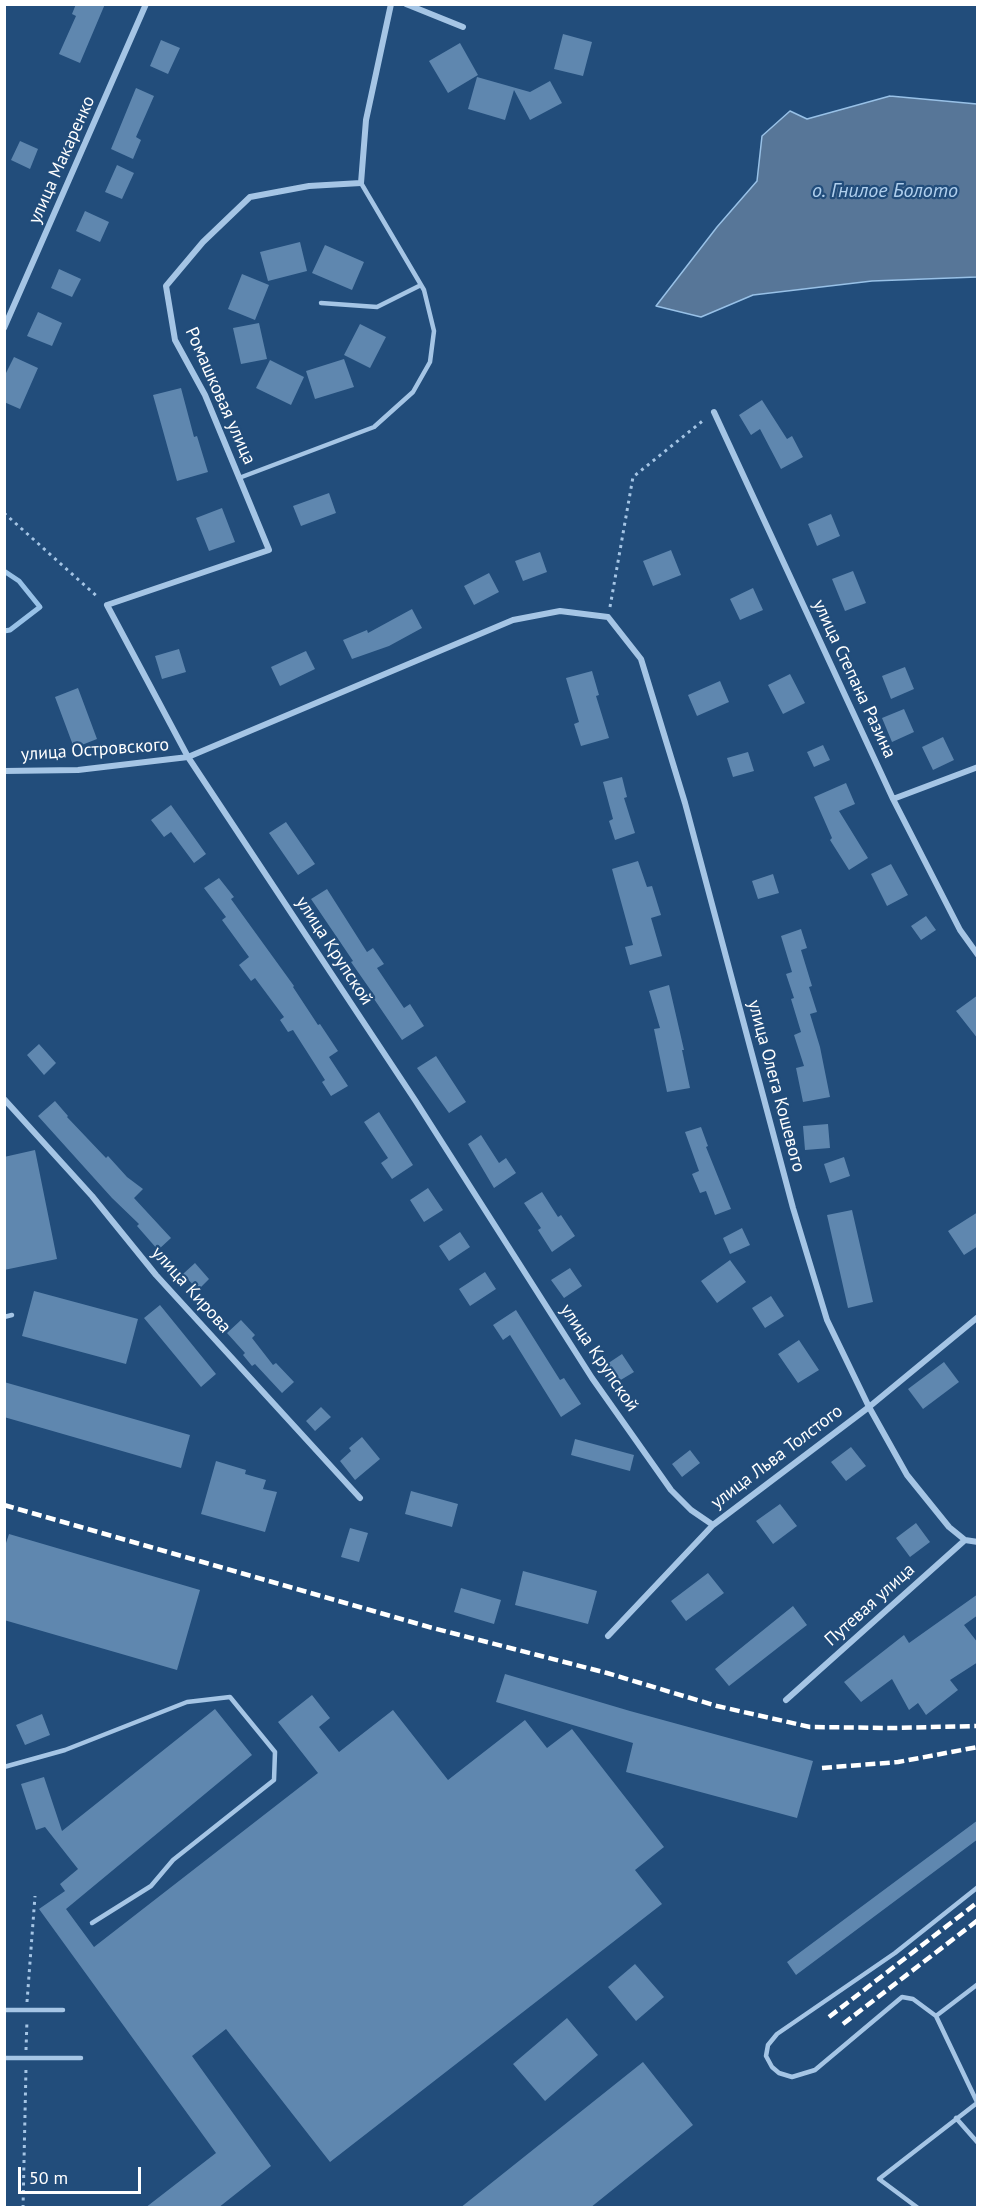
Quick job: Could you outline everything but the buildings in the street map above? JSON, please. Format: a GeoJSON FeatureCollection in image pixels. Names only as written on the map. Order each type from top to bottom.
{"type":"FeatureCollection","features":[{"type":"Feature","properties":{"kind":"street","name":"улица Макаренко"},"geometry":{"type":"LineString","coordinates":[[4,328],[146,4]]}},
{"type":"Feature","properties":{"kind":"street"},"geometry":{"type":"LineString","coordinates":[[361,183],[366,120],[391,4]]}},
{"type":"Feature","properties":{"kind":"street"},"geometry":{"type":"LineString","coordinates":[[406,4],[463,27]]}},
{"type":"Feature","properties":{"kind":"street","name":"Ромашковая улица"},"geometry":{"type":"LineString","coordinates":[[107,605],[269,550],[205,395],[175,340],[166,286],[203,242],[250,197],[309,186],[361,183]]}},
{"type":"Feature","properties":{"kind":"street","name":"улица Степана Разина"},"geometry":{"type":"LineString","coordinates":[[714,412],[893,799],[960,930],[978,955]]}},
{"type":"Feature","properties":{"kind":"street"},"geometry":{"type":"LineString","coordinates":[[107,605],[188,757],[513,620],[560,610],[608,617]]}},
{"type":"Feature","properties":{"kind":"street","name":"улица Олега Кошевого"},"geometry":{"type":"LineString","coordinates":[[608,617],[641,659],[685,803],[793,1208],[827,1320],[868,1407],[907,1475],[949,1527],[965,1540]]}},
{"type":"Feature","properties":{"kind":"street","name":"улица Островского"},"geometry":{"type":"LineString","coordinates":[[4,771],[78,770],[188,757]]}},
{"type":"Feature","properties":{"kind":"street","name":"улица Крупской"},"geometry":{"type":"LineString","coordinates":[[188,757],[415,1100],[592,1378],[671,1490],[691,1510],[713,1525]]}},
{"type":"Feature","properties":{"kind":"street"},"geometry":{"type":"LineString","coordinates":[[893,799],[978,767]]}},
{"type":"Feature","properties":{"kind":"street","name":"улица Кирова"},"geometry":{"type":"LineString","coordinates":[[4,1099],[92,1196],[156,1275],[360,1498]]}},
{"type":"Feature","properties":{"kind":"street","name":"улица Льва Толстого"},"geometry":{"type":"LineString","coordinates":[[608,1636],[713,1525],[868,1407],[978,1317]]}},
{"type":"Feature","properties":{"kind":"street"},"geometry":{"type":"LineString","coordinates":[[965,1540],[978,1542]]}},
{"type":"Feature","properties":{"kind":"street","name":"Путевая улица"},"geometry":{"type":"LineString","coordinates":[[786,1700],[965,1540]]}},
{"type":"Feature","properties":{"kind":"lane"},"geometry":{"type":"LineString","coordinates":[[239,478],[374,427],[413,392],[430,362],[434,332],[421,285],[361,183]]}},
{"type":"Feature","properties":{"kind":"lane"},"geometry":{"type":"LineString","coordinates":[[321,303],[377,307],[421,285]]}},
{"type":"Feature","properties":{"kind":"lane"},"geometry":{"type":"LineString","coordinates":[[4,1317],[12,1315]]}},
{"type":"Feature","properties":{"kind":"lane"},"geometry":{"type":"LineString","coordinates":[[4,1767],[64,1750],[187,1702],[230,1697],[275,1752],[274,1780],[173,1860],[151,1887],[92,1923]]}},
{"type":"Feature","properties":{"kind":"lane"},"geometry":{"type":"LineString","coordinates":[[918,2208],[879,2179],[977,2103],[936,2016],[913,1999],[902,1997],[815,2070],[792,2077],[778,2073],[771,2067],[766,2056],[768,2045],[777,2034],[895,1953],[978,1887]]}},
{"type":"Feature","properties":{"kind":"lane"},"geometry":{"type":"LineString","coordinates":[[936,2016],[978,1984]]}},
{"type":"Feature","properties":{"kind":"lane"},"geometry":{"type":"LineString","coordinates":[[4,2010],[63,2010]]}},
{"type":"Feature","properties":{"kind":"lane"},"geometry":{"type":"LineString","coordinates":[[4,2058],[81,2058]]}},
{"type":"Feature","properties":{"kind":"lane"},"geometry":{"type":"LineString","coordinates":[[956,2118],[978,2143]]}},
{"type":"Feature","properties":{"kind":"path"},"geometry":{"type":"LineString","coordinates":[[608,617],[633,477],[714,412]]}},
{"type":"Feature","properties":{"kind":"path"},"geometry":{"type":"LineString","coordinates":[[4,513],[107,605]]}},
{"type":"Feature","properties":{"kind":"water","name":"о. Гнилое Болото"},"geometry":{"type":"Polygon","coordinates":[[[890,96],[977,104],[977,277],[872,281],[753,295],[701,317],[656,306],[717,227],[757,181],[762,136],[790,111],[807,119],[890,96]]]}},
{"type":"Feature","properties":{"kind":"waterway"},"geometry":{"type":"LineString","coordinates":[[4,571],[19,581],[40,607],[10,630],[4,631]]}},
{"type":"Feature","properties":{"kind":"railway"},"geometry":{"type":"LineString","coordinates":[[4,1505],[429,1627],[607,1673],[717,1706],[810,1727],[978,1726]]}},
{"type":"Feature","properties":{"kind":"railway"},"geometry":{"type":"LineString","coordinates":[[822,1768],[898,1762],[978,1747]]}},
{"type":"Feature","properties":{"kind":"railway"},"geometry":{"type":"LineString","coordinates":[[829,2017],[978,1902]]}},
{"type":"Feature","properties":{"kind":"railway"},"geometry":{"type":"LineString","coordinates":[[843,2024],[978,1920]]}}]}
